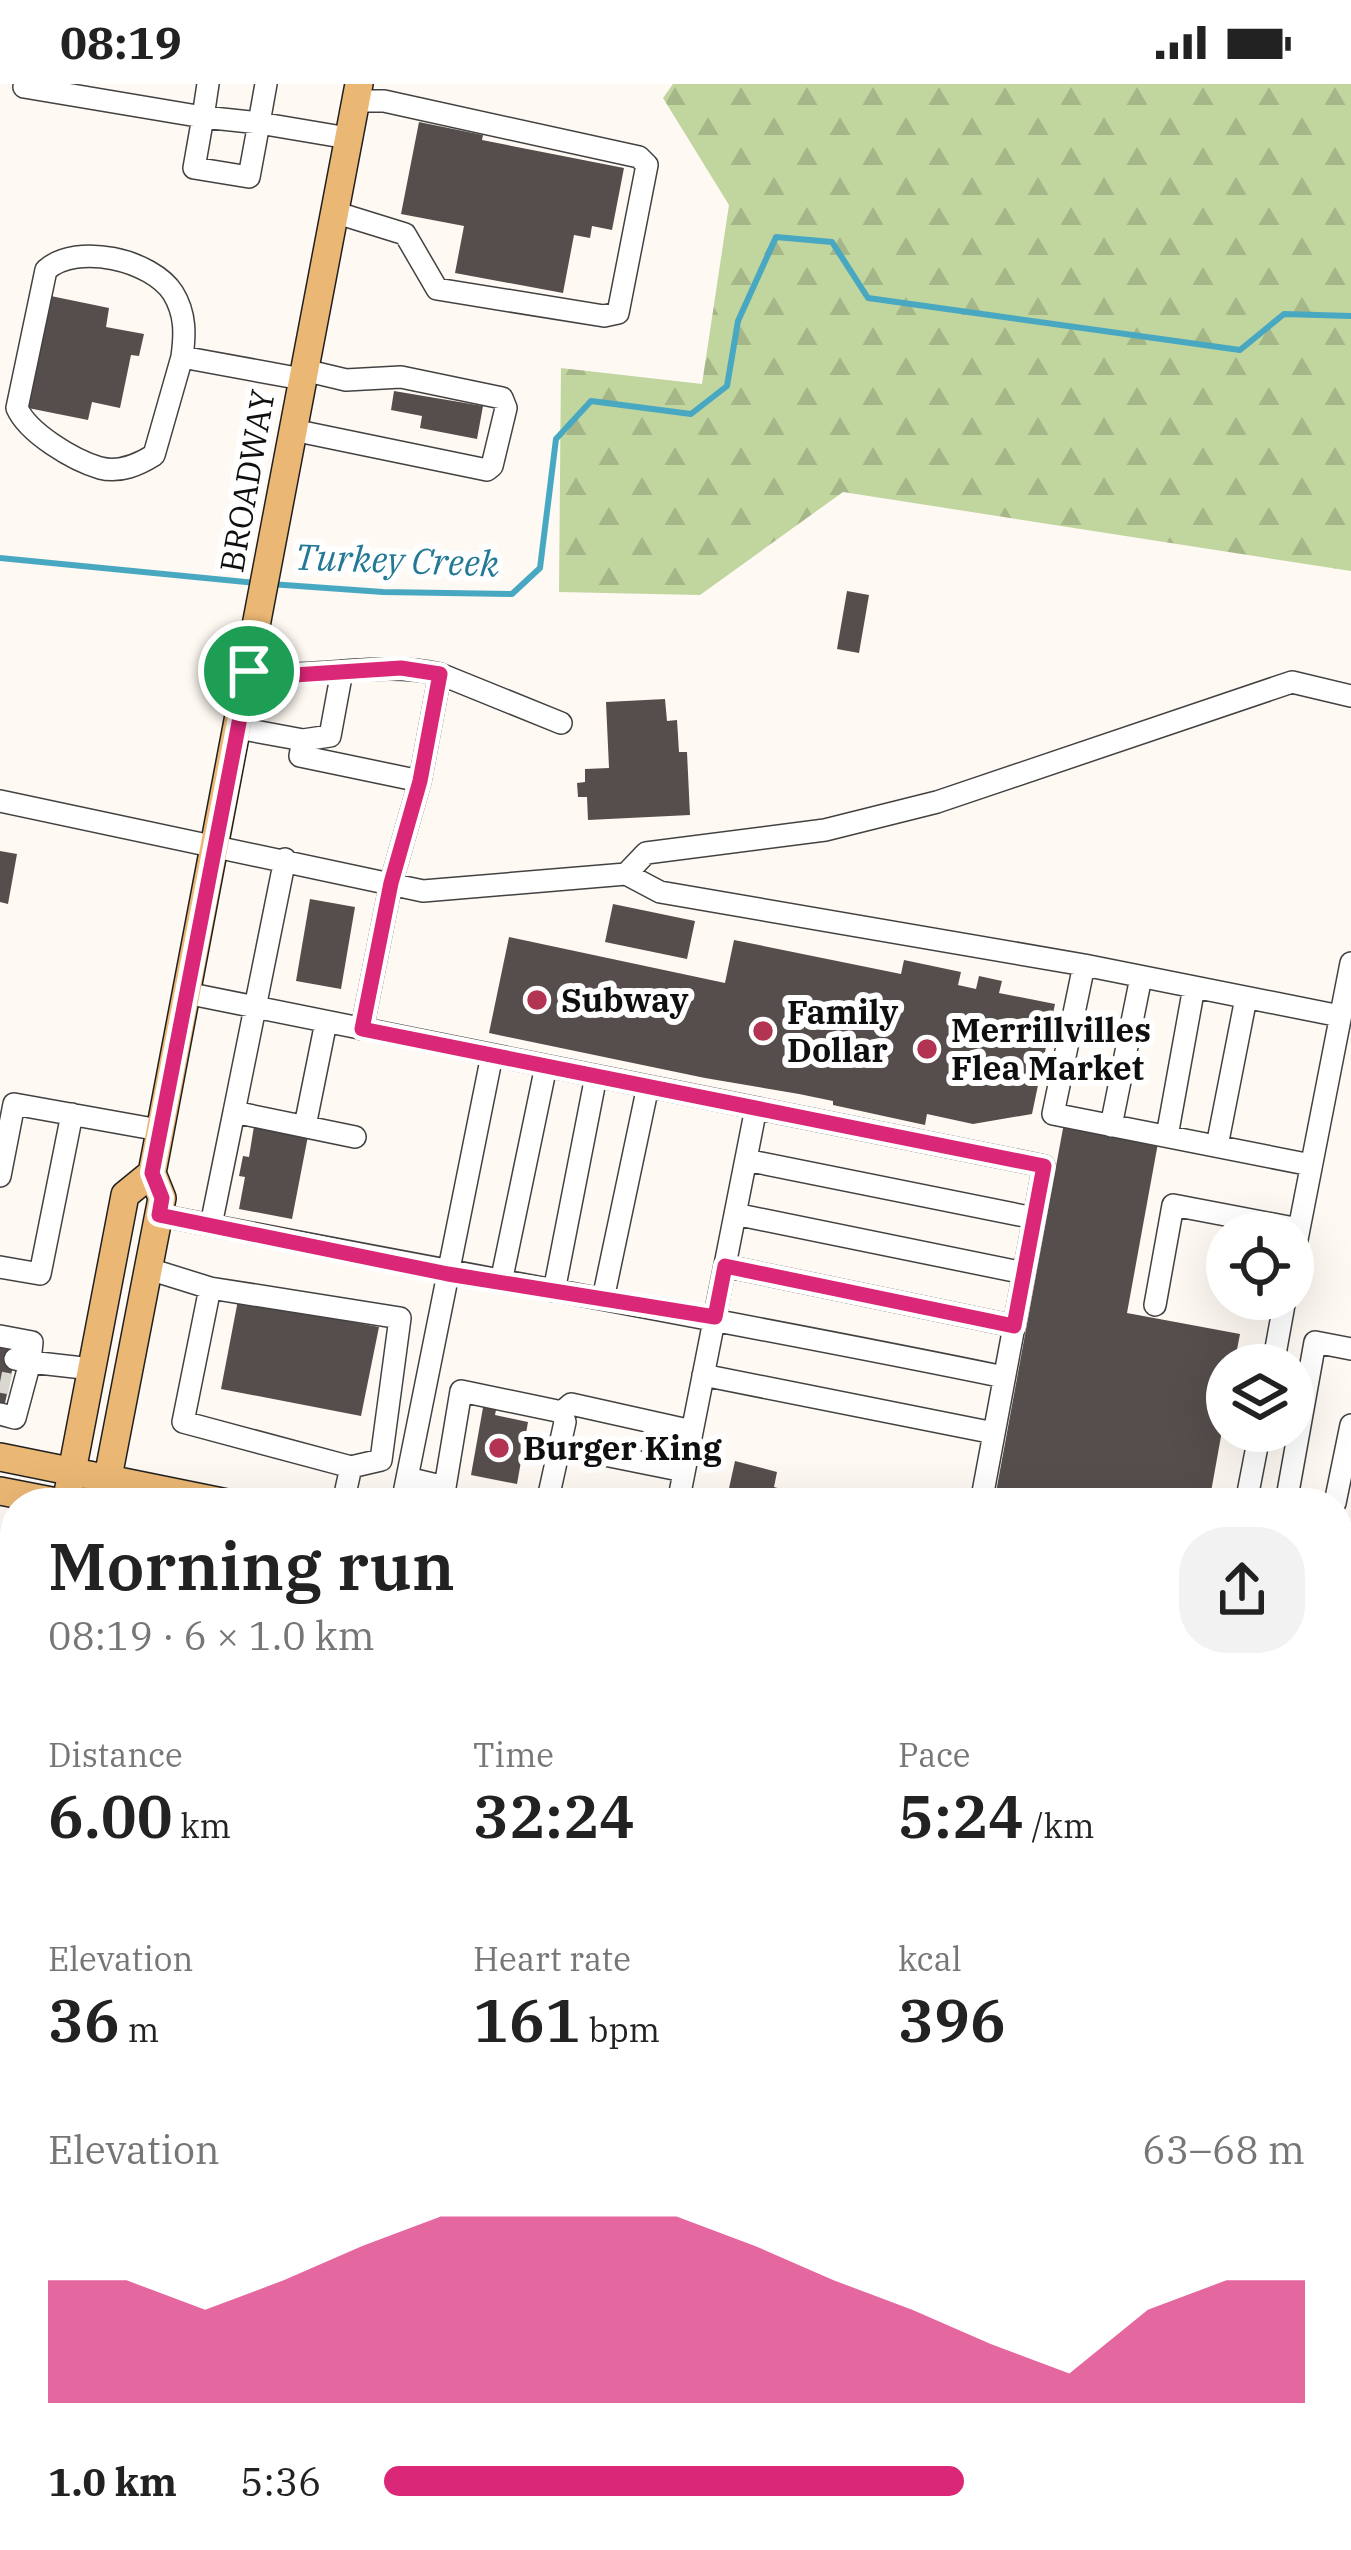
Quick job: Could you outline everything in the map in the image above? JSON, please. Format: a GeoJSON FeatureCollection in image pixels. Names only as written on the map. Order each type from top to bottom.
{"type":"FeatureCollection","features":[{"type":"Feature","properties":{"kind":"main road","name":"BROADWAY"},"geometry":{"type":"LineString","coordinates":[[107,1488],[162,1198],[152,1173],[159,1130],[357,93]]}},
{"type":"Feature","properties":{"kind":"main road","name":"BROADWAY"},"geometry":{"type":"LineString","coordinates":[[68,1488],[124,1195],[152,1173]]}},
{"type":"Feature","properties":{"kind":"main road"},"geometry":{"type":"LineString","coordinates":[[0,1456],[72,1472],[101,1488]]}},
{"type":"Feature","properties":{"kind":"street"},"geometry":{"type":"LineString","coordinates":[[25,84],[348,138]]}},
{"type":"Feature","properties":{"kind":"street"},"geometry":{"type":"LineString","coordinates":[[208,84],[194,168],[249,177],[266,84]]}},
{"type":"Feature","properties":{"kind":"street"},"geometry":{"type":"LineString","coordinates":[[334,212],[405,234],[437,290],[604,316],[618,314],[647,165],[639,157],[357,93]]}},
{"type":"Feature","properties":{"kind":"street"},"geometry":{"type":"LineString","coordinates":[[76,256],[154,272],[174,294],[185,325],[182,357],[154,455],[134,468],[102,468],[62,448],[22,420],[17,408],[46,270],[57,260],[76,256]]}},
{"type":"Feature","properties":{"kind":"street"},"geometry":{"type":"LineString","coordinates":[[182,357],[346,380],[400,377],[502,398],[506,408],[492,466],[482,469],[292,430]]}},
{"type":"Feature","properties":{"kind":"street"},"geometry":{"type":"LineString","coordinates":[[251,658],[274,675],[401,668],[440,674],[561,722]]}},
{"type":"Feature","properties":{"kind":"street"},"geometry":{"type":"LineString","coordinates":[[238,728],[303,740],[329,736],[342,671]]}},
{"type":"Feature","properties":{"kind":"street"},"geometry":{"type":"LineString","coordinates":[[362,1029],[440,674]]}},
{"type":"Feature","properties":{"kind":"street"},"geometry":{"type":"LineString","coordinates":[[626,874],[646,853],[825,830],[938,802],[1292,682],[1351,695]]}},
{"type":"Feature","properties":{"kind":"street"},"geometry":{"type":"LineString","coordinates":[[303,740],[300,757],[420,781]]}},
{"type":"Feature","properties":{"kind":"street"},"geometry":{"type":"LineString","coordinates":[[0,801],[423,890],[626,874],[660,892],[1084,965],[1340,1016]]}},
{"type":"Feature","properties":{"kind":"street"},"geometry":{"type":"LineString","coordinates":[[211,1226],[285,859]]}},
{"type":"Feature","properties":{"kind":"street"},"geometry":{"type":"LineString","coordinates":[[1302,1212],[1351,963]]}},
{"type":"Feature","properties":{"kind":"street"},"geometry":{"type":"LineString","coordinates":[[1084,965],[1053,1114],[1311,1165]]}},
{"type":"Feature","properties":{"kind":"street"},"geometry":{"type":"LineString","coordinates":[[1111,1126],[1141,977]]}},
{"type":"Feature","properties":{"kind":"street"},"geometry":{"type":"LineString","coordinates":[[1167,1136],[1194,987]]}},
{"type":"Feature","properties":{"kind":"street"},"geometry":{"type":"LineString","coordinates":[[186,993],[1044,1166],[983,1488]]}},
{"type":"Feature","properties":{"kind":"street"},"geometry":{"type":"LineString","coordinates":[[1217,1146],[1246,998]]}},
{"type":"Feature","properties":{"kind":"street"},"geometry":{"type":"LineString","coordinates":[[305,1126],[326,1022]]}},
{"type":"Feature","properties":{"kind":"street"},"geometry":{"type":"LineString","coordinates":[[405,1488],[492,1055]]}},
{"type":"Feature","properties":{"kind":"street"},"geometry":{"type":"LineString","coordinates":[[501,1282],[545,1066]]}},
{"type":"Feature","properties":{"kind":"street"},"geometry":{"type":"LineString","coordinates":[[554,1291],[596,1076]]}},
{"type":"Feature","properties":{"kind":"street"},"geometry":{"type":"LineString","coordinates":[[604,1299],[648,1086]]}},
{"type":"Feature","properties":{"kind":"street"},"geometry":{"type":"LineString","coordinates":[[0,1176],[14,1104],[159,1130]]}},
{"type":"Feature","properties":{"kind":"street"},"geometry":{"type":"LineString","coordinates":[[681,1488],[756,1108]]}},
{"type":"Feature","properties":{"kind":"street"},"geometry":{"type":"LineString","coordinates":[[234,1112],[355,1136]]}},
{"type":"Feature","properties":{"kind":"street"},"geometry":{"type":"LineString","coordinates":[[0,1267],[40,1274],[72,1114]]}},
{"type":"Feature","properties":{"kind":"street"},"geometry":{"type":"LineString","coordinates":[[746,1160],[1034,1218]]}},
{"type":"Feature","properties":{"kind":"street"},"geometry":{"type":"LineString","coordinates":[[1155,1305],[1173,1205],[1210,1212]]}},
{"type":"Feature","properties":{"kind":"street"},"geometry":{"type":"LineString","coordinates":[[735,1214],[1024,1273]]}},
{"type":"Feature","properties":{"kind":"street"},"geometry":{"type":"LineString","coordinates":[[159,1215],[448,1274],[715,1317],[1004,1377]]}},
{"type":"Feature","properties":{"kind":"street"},"geometry":{"type":"LineString","coordinates":[[725,1266],[1014,1326]]}},
{"type":"Feature","properties":{"kind":"street"},"geometry":{"type":"LineString","coordinates":[[149,1269],[210,1288],[400,1318],[381,1460],[351,1467],[184,1422],[210,1288]]}},
{"type":"Feature","properties":{"kind":"street"},"geometry":{"type":"LineString","coordinates":[[0,1336],[32,1342],[16,1385],[15,1418],[0,1414]]}},
{"type":"Feature","properties":{"kind":"street"},"geometry":{"type":"LineString","coordinates":[[1289,1488],[1315,1342],[1351,1349]]}},
{"type":"Feature","properties":{"kind":"street"},"geometry":{"type":"LineString","coordinates":[[22,1361],[92,1369]]}},
{"type":"Feature","properties":{"kind":"street"},"geometry":{"type":"LineString","coordinates":[[704,1375],[994,1433]]}},
{"type":"Feature","properties":{"kind":"street"},"geometry":{"type":"LineString","coordinates":[[428,1377],[461,1391],[562,1412]]}},
{"type":"Feature","properties":{"kind":"street"},"geometry":{"type":"LineString","coordinates":[[407,1478],[446,1486],[461,1391]]}},
{"type":"Feature","properties":{"kind":"street"},"geometry":{"type":"LineString","coordinates":[[562,1412],[571,1404],[692,1431]]}},
{"type":"Feature","properties":{"kind":"street"},"geometry":{"type":"LineString","coordinates":[[550,1488],[566,1422],[562,1412]]}},
{"type":"Feature","properties":{"kind":"street"},"geometry":{"type":"LineString","coordinates":[[1338,1488],[1351,1425]]}},
{"type":"Feature","properties":{"kind":"street"},"geometry":{"type":"LineString","coordinates":[[560,1446],[684,1471]]}},
{"type":"Feature","properties":{"kind":"street"},"geometry":{"type":"LineString","coordinates":[[1249,1488],[1256,1452]]}},
{"type":"Feature","properties":{"kind":"street"},"geometry":{"type":"LineString","coordinates":[[346,1488],[351,1467]]}},
{"type":"Feature","properties":{"kind":"green space"},"geometry":{"type":"Polygon","coordinates":[[[673,84],[1351,84],[1351,571],[843,492],[700,595],[559,592],[561,368],[702,384],[729,205],[663,98],[673,84]]]}},
{"type":"Feature","properties":{"kind":"building"},"geometry":{"type":"Polygon","coordinates":[[[419,122],[483,135],[482,140],[624,168],[612,230],[592,226],[590,238],[574,235],[563,293],[455,273],[464,226],[401,214],[419,122]]]}},
{"type":"Feature","properties":{"kind":"building"},"geometry":{"type":"Polygon","coordinates":[[[46,295],[109,308],[106,327],[144,334],[139,356],[131,355],[120,408],[92,402],[88,420],[23,407],[46,295]]]}},
{"type":"Feature","properties":{"kind":"building"},"geometry":{"type":"Polygon","coordinates":[[[394,391],[483,406],[477,439],[420,428],[422,416],[391,410],[394,391]]]}},
{"type":"Feature","properties":{"kind":"building"},"geometry":{"type":"Polygon","coordinates":[[[847,591],[869,595],[859,653],[837,649],[847,591]]]}},
{"type":"Feature","properties":{"kind":"building"},"geometry":{"type":"Polygon","coordinates":[[[665,699],[667,721],[677,720],[679,752],[687,752],[690,815],[588,820],[587,797],[578,797],[577,783],[585,782],[585,769],[609,768],[606,702],[665,699]]]}},
{"type":"Feature","properties":{"kind":"building"},"geometry":{"type":"Polygon","coordinates":[[[0,851],[17,854],[8,904],[0,902],[0,851]]]}},
{"type":"Feature","properties":{"kind":"building"},"geometry":{"type":"Polygon","coordinates":[[[310,899],[355,907],[341,989],[296,981],[310,899]]]}},
{"type":"Feature","properties":{"kind":"building"},"geometry":{"type":"Polygon","coordinates":[[[613,904],[695,921],[687,959],[605,942],[613,904]]]}},
{"type":"Feature","properties":{"kind":"building"},"geometry":{"type":"Polygon","coordinates":[[[509,937],[725,983],[734,940],[901,974],[904,960],[961,972],[958,985],[976,989],[979,976],[1002,981],[999,993],[1055,1004],[1032,1114],[973,1124],[927,1114],[925,1125],[833,1105],[833,1101],[489,1033],[509,937]]]}},
{"type":"Feature","properties":{"kind":"building"},"geometry":{"type":"Polygon","coordinates":[[[1064,1123],[1158,1143],[1127,1313],[1240,1334],[1238,1344],[1206,1344],[1206,1452],[1218,1452],[1212,1488],[997,1488],[1064,1123]]]}},
{"type":"Feature","properties":{"kind":"building"},"geometry":{"type":"Polygon","coordinates":[[[254,1126],[308,1136],[292,1219],[239,1209],[245,1177],[239,1176],[243,1156],[249,1157],[254,1126]]]}},
{"type":"Feature","properties":{"kind":"building"},"geometry":{"type":"Polygon","coordinates":[[[238,1300],[379,1327],[361,1416],[221,1389],[238,1300]]]}},
{"type":"Feature","properties":{"kind":"building"},"geometry":{"type":"Polygon","coordinates":[[[0,1334],[19,1338],[4,1408],[0,1407],[0,1334]]]}},
{"type":"Feature","properties":{"kind":"building","name":"Burger King"},"geometry":{"type":"Polygon","coordinates":[[[484,1402],[497,1405],[495,1415],[528,1422],[517,1484],[471,1475],[484,1402]]]}},
{"type":"Feature","properties":{"kind":"building"},"geometry":{"type":"Polygon","coordinates":[[[735,1461],[777,1472],[778,1488],[729,1488],[735,1461]]]}},
{"type":"Feature","properties":{"kind":"waterway","name":"Turkey Creek"},"geometry":{"type":"LineString","coordinates":[[270,584],[512,594],[540,568],[556,439],[591,401],[691,414],[727,386],[738,321],[776,237],[832,242],[868,298],[1240,350],[1284,314],[1351,316]]}},
{"type":"Feature","properties":{"kind":"waterway","name":"Turkey Creek"},"geometry":{"type":"LineString","coordinates":[[0,558],[257,583]]}},
{"type":"Feature","properties":{"kind":"tunnel"},"geometry":{"type":"LineString","coordinates":[[0,1382],[10,1384]]}},
{"type":"Feature","properties":{"kind":"place","name":"Subway"},"geometry":{"type":"Point","coordinates":[537,1000]}},
{"type":"Feature","properties":{"kind":"place","name":"Family Dollar"},"geometry":{"type":"Point","coordinates":[763,1031]}},
{"type":"Feature","properties":{"kind":"place","name":"Merrillvilles Flea Market"},"geometry":{"type":"Point","coordinates":[927,1049]}},
{"type":"Feature","properties":{"kind":"place","name":"Burger King"},"geometry":{"type":"Point","coordinates":[499,1448]}},
{"type":"Feature","properties":{"kind":"route"},"geometry":{"type":"LineString","coordinates":[[401,668],[440,674],[362,1029],[1044,1166],[1014,1326],[725,1266],[715,1317],[448,1274],[159,1215],[162,1198],[152,1173],[249,671],[294,675],[401,668]]}}]}
